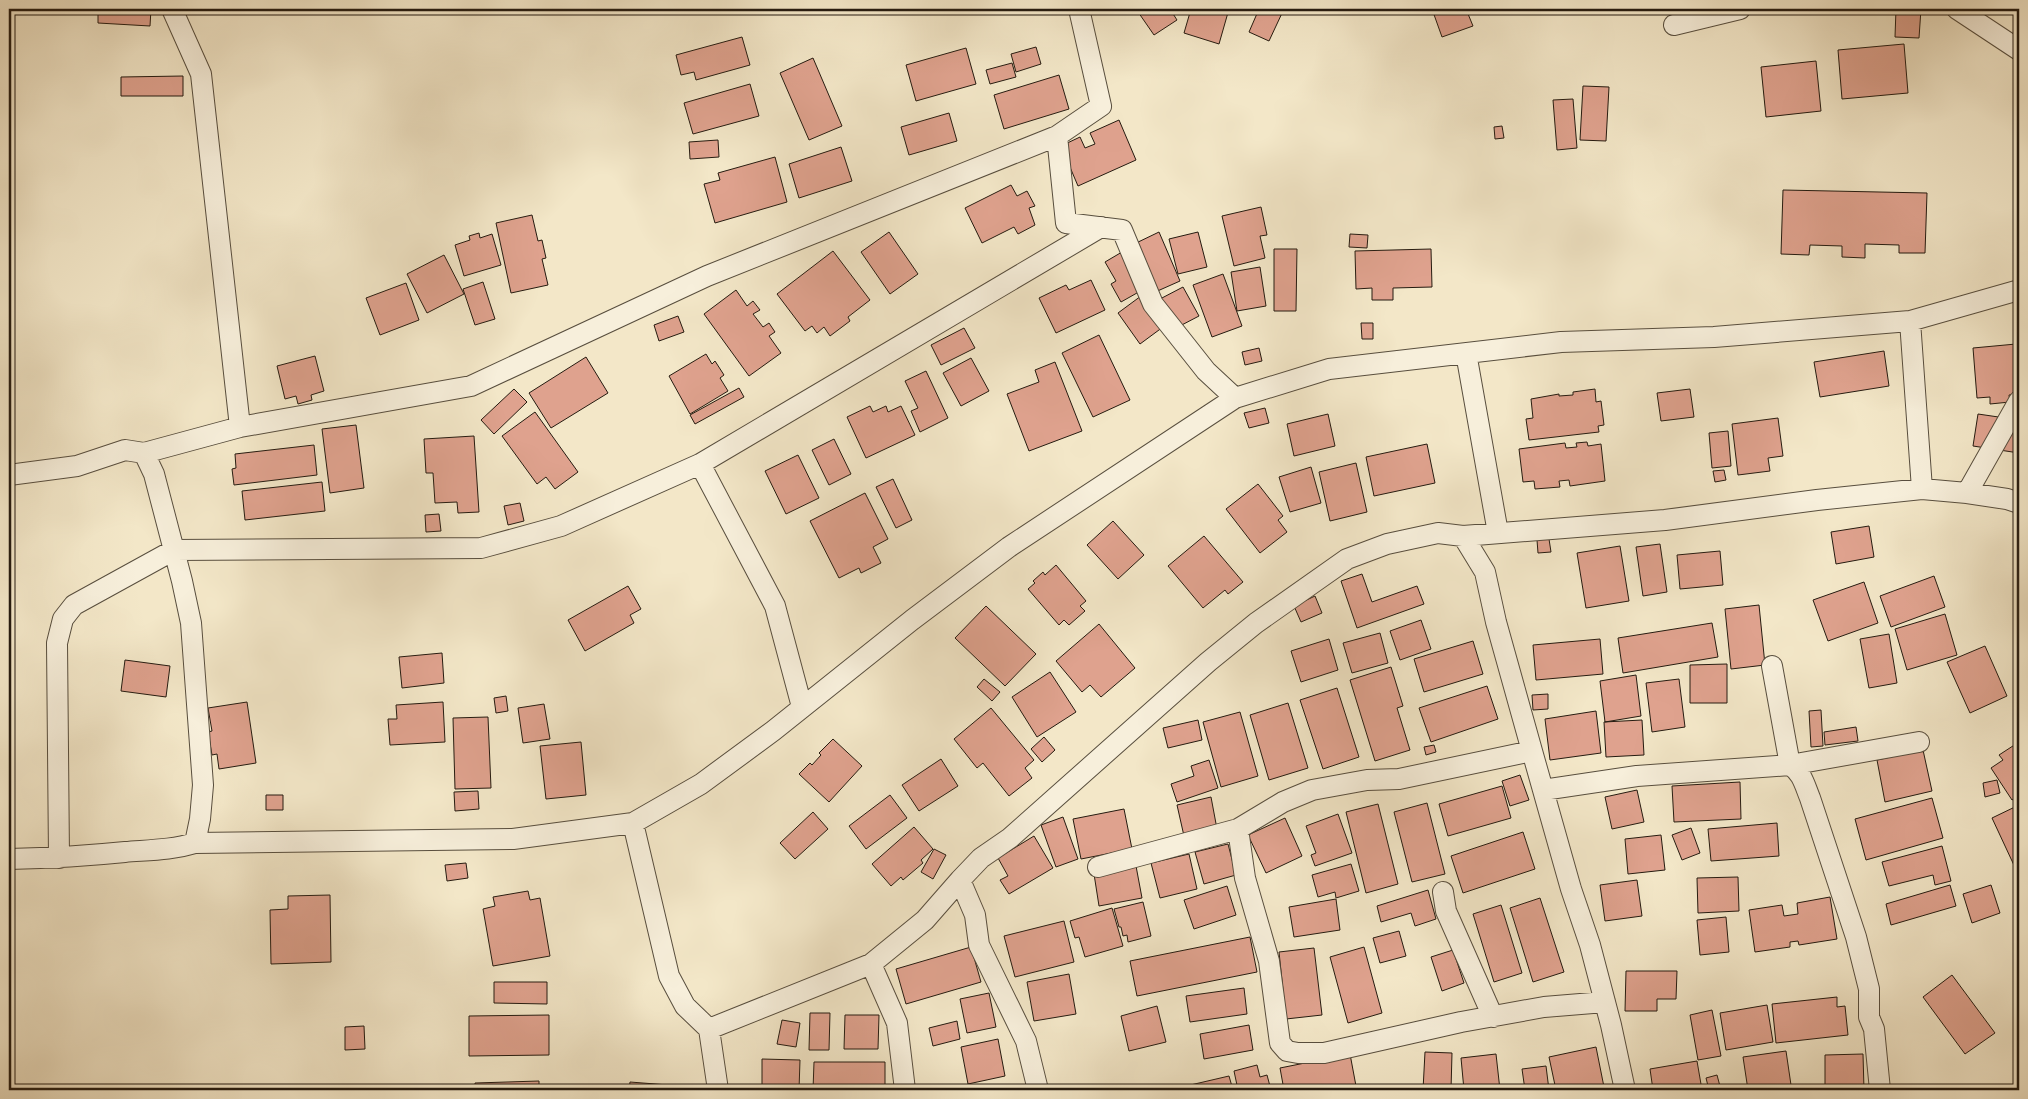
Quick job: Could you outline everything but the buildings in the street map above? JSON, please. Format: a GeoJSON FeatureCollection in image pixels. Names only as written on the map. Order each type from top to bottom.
{"type":"FeatureCollection","features":[{"type":"Feature","properties":{"kind":"street"},"geometry":{"type":"LineString","coordinates":[[172,9],[201,74],[240,427]]}},
{"type":"Feature","properties":{"kind":"street"},"geometry":{"type":"LineString","coordinates":[[9,475],[77,466],[125,450],[144,454],[240,427],[471,386],[707,276],[1057,136],[1101,106],[1079,9]]}},
{"type":"Feature","properties":{"kind":"street"},"geometry":{"type":"LineString","coordinates":[[1674,25],[1740,9]]}},
{"type":"Feature","properties":{"kind":"street"},"geometry":{"type":"LineString","coordinates":[[1957,9],[2019,50]]}},
{"type":"Feature","properties":{"kind":"street"},"geometry":{"type":"LineString","coordinates":[[1057,136],[1066,223],[1122,230],[1154,304],[1206,371],[1235,398]]}},
{"type":"Feature","properties":{"kind":"street"},"geometry":{"type":"LineString","coordinates":[[59,858],[57,643],[63,619],[74,605],[174,550],[481,548],[561,526],[700,464],[1101,228]]}},
{"type":"Feature","properties":{"kind":"street"},"geometry":{"type":"LineString","coordinates":[[9,859],[59,858],[179,848],[195,842],[513,839],[633,823],[701,784],[1010,546],[1235,398],[1329,369],[1561,342],[1714,337],[1910,321],[2019,290]]}},
{"type":"Feature","properties":{"kind":"street"},"geometry":{"type":"LineString","coordinates":[[1910,321],[1922,489]]}},
{"type":"Feature","properties":{"kind":"street"},"geometry":{"type":"LineString","coordinates":[[1466,352],[1498,533]]}},
{"type":"Feature","properties":{"kind":"street"},"geometry":{"type":"LineString","coordinates":[[1966,492],[2019,402]]}},
{"type":"Feature","properties":{"kind":"street"},"geometry":{"type":"LineString","coordinates":[[144,454],[154,474],[191,623],[203,785],[200,819],[195,842]]}},
{"type":"Feature","properties":{"kind":"street"},"geometry":{"type":"LineString","coordinates":[[700,464],[775,606],[802,707]]}},
{"type":"Feature","properties":{"kind":"street"},"geometry":{"type":"LineString","coordinates":[[710,1029],[871,964],[925,920],[981,858],[1010,838],[1208,662],[1256,623],[1347,559],[1387,544],[1438,533],[1463,536],[1665,520],[1817,500],[1922,489],[1966,492],[2019,503]]}},
{"type":"Feature","properties":{"kind":"street"},"geometry":{"type":"LineString","coordinates":[[1463,536],[1485,572],[1496,622],[1532,751],[1590,945],[1625,1090]]}},
{"type":"Feature","properties":{"kind":"street"},"geometry":{"type":"LineString","coordinates":[[1772,666],[1790,765],[1796,769],[1805,786],[1856,937],[1869,989],[1869,1017],[1874,1029],[1880,1090]]}},
{"type":"Feature","properties":{"kind":"street"},"geometry":{"type":"LineString","coordinates":[[1543,790],[1637,776],[1790,765],[1919,742]]}},
{"type":"Feature","properties":{"kind":"street"},"geometry":{"type":"LineString","coordinates":[[1098,867],[1238,829],[1283,802],[1312,790],[1367,780],[1399,779],[1532,751]]}},
{"type":"Feature","properties":{"kind":"street"},"geometry":{"type":"LineString","coordinates":[[633,823],[669,976],[685,1006],[710,1029],[718,1090]]}},
{"type":"Feature","properties":{"kind":"street"},"geometry":{"type":"LineString","coordinates":[[1238,829],[1244,878],[1269,961],[1280,1043],[1288,1051],[1324,1053],[1388,1037],[1544,1006],[1605,1002]]}},
{"type":"Feature","properties":{"kind":"street"},"geometry":{"type":"LineString","coordinates":[[960,880],[975,915],[979,945],[1026,1041],[1038,1090]]}},
{"type":"Feature","properties":{"kind":"street"},"geometry":{"type":"LineString","coordinates":[[1443,892],[1446,911],[1493,1017]]}},
{"type":"Feature","properties":{"kind":"street"},"geometry":{"type":"LineString","coordinates":[[871,964],[897,1023],[906,1090]]}}]}
